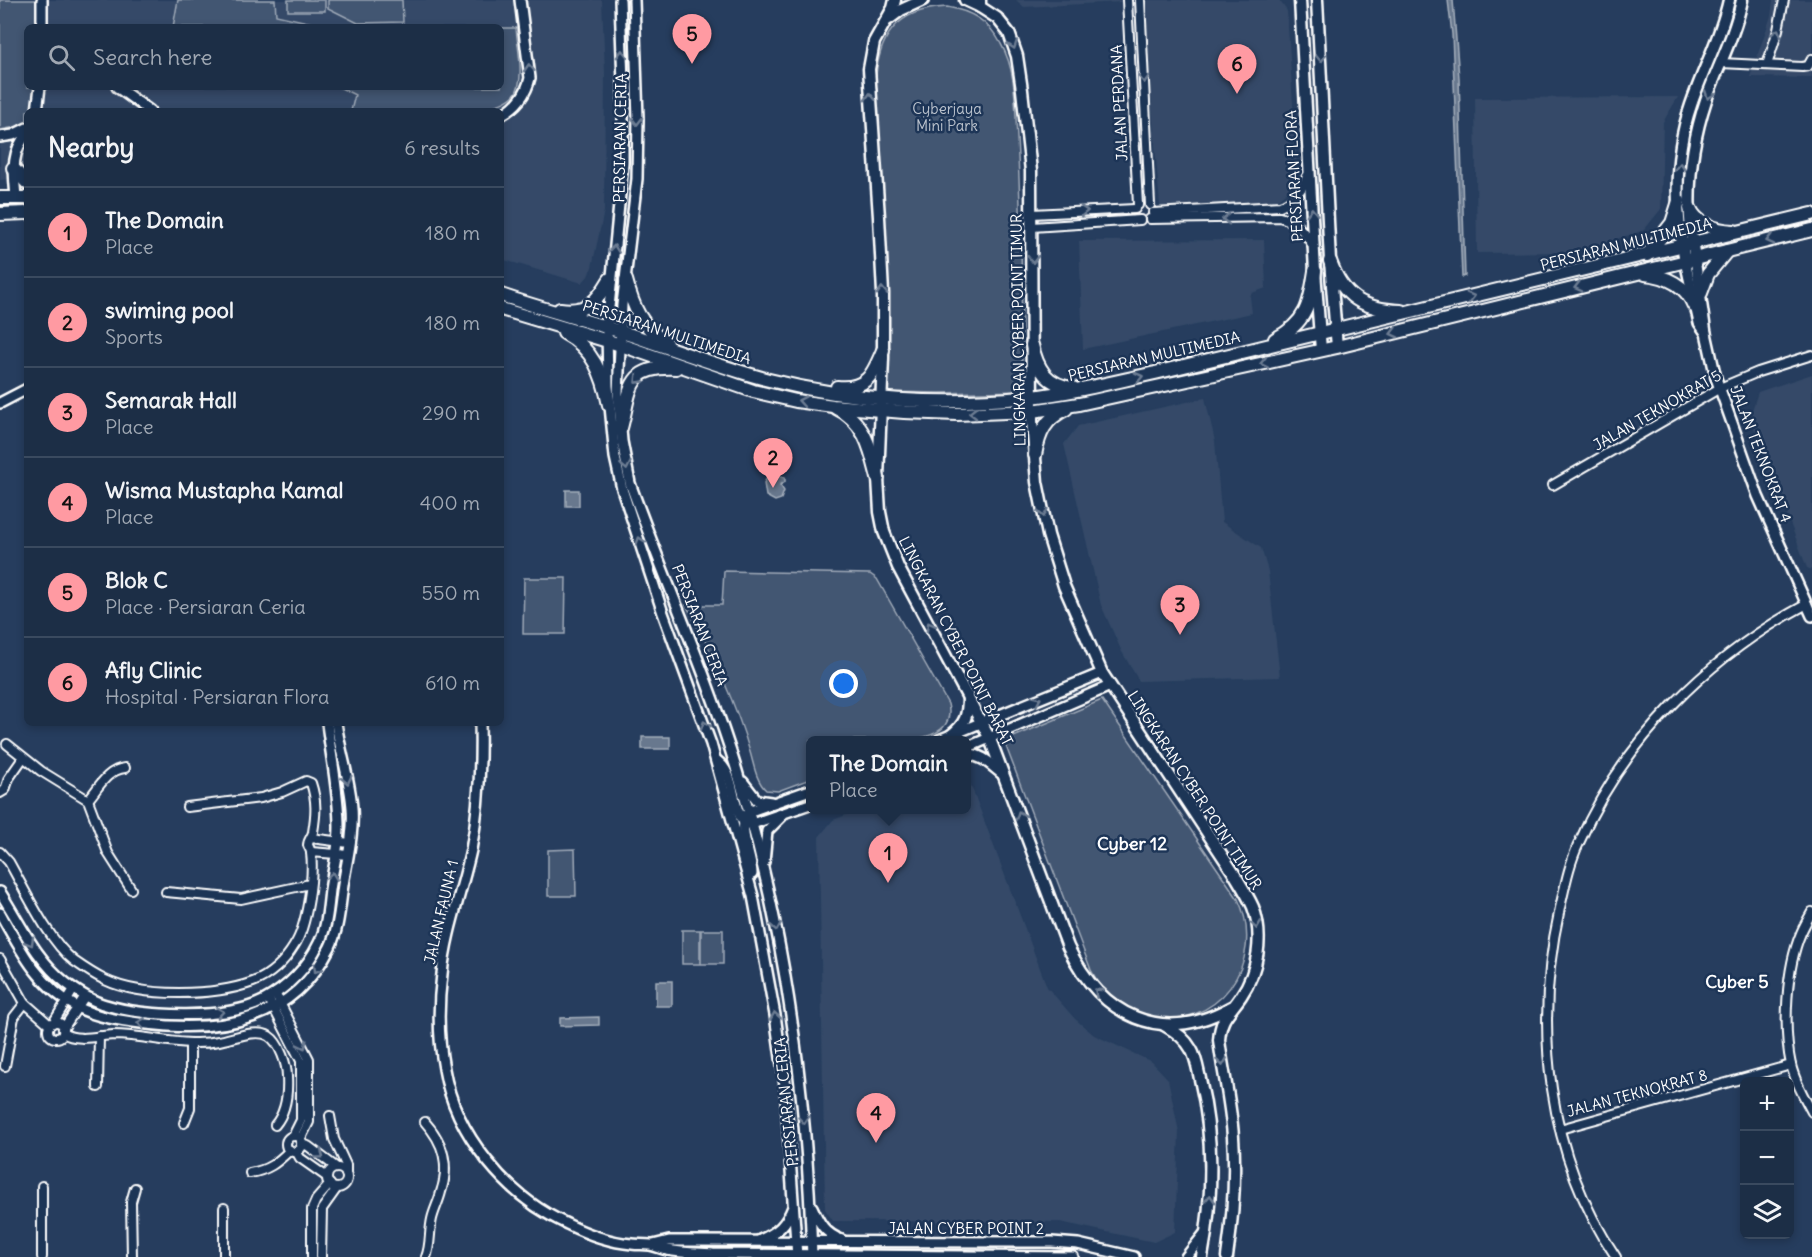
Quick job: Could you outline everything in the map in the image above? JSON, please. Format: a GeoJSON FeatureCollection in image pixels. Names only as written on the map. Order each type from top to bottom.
{"type":"FeatureCollection","features":[{"type":"Feature","properties":{"kind":"main road","name":"LINGKARAN CYBER POINT BARAT"},"geometry":{"type":"LineString","coordinates":[[895,0],[874,42],[869,69],[879,217],[883,350],[878,478],[884,532],[898,567],[984,723],[1076,964],[1095,990],[1122,1012],[1135,1018],[1161,1023]]}},
{"type":"Feature","properties":{"kind":"main road"},"geometry":{"type":"LineString","coordinates":[[884,24],[901,10],[922,0]]}},
{"type":"Feature","properties":{"kind":"main road","name":"LINGKARAN CYBER POINT TIMUR"},"geometry":{"type":"LineString","coordinates":[[965,0],[980,3],[1009,33],[1014,44],[1022,90],[1030,161],[1032,214],[1031,397],[1035,455],[1037,482],[1056,562],[1077,620],[1102,673],[1216,844],[1253,908],[1257,923],[1258,951],[1252,977],[1220,1025],[1219,1040],[1233,1135],[1235,1190],[1227,1257]]}},
{"type":"Feature","properties":{"kind":"main road","name":"PERSIARAN FLORA"},"geometry":{"type":"LineString","coordinates":[[1298,0],[1321,350]]}},
{"type":"Feature","properties":{"kind":"main road"},"geometry":{"type":"LineString","coordinates":[[1317,0],[1330,261],[1337,347]]}},
{"type":"Feature","properties":{"kind":"main road"},"geometry":{"type":"LineString","coordinates":[[1729,0],[1720,34],[1696,92],[1684,131],[1680,162],[1684,204],[1697,219],[1708,225],[1742,231]]}},
{"type":"Feature","properties":{"kind":"main road"},"geometry":{"type":"LineString","coordinates":[[1647,255],[1684,204],[1698,129],[1742,0]]}},
{"type":"Feature","properties":{"kind":"main road"},"geometry":{"type":"LineString","coordinates":[[14,168],[24,180]]}},
{"type":"Feature","properties":{"kind":"main road"},"geometry":{"type":"LineString","coordinates":[[0,198],[21,198]]}},
{"type":"Feature","properties":{"kind":"main road","name":"JALAN TEKNOKRAT 4"},"geometry":{"type":"LineString","coordinates":[[1684,204],[1690,260]]}},
{"type":"Feature","properties":{"kind":"main road"},"geometry":{"type":"LineString","coordinates":[[0,214],[24,213]]}},
{"type":"Feature","properties":{"kind":"main road","name":"PERSIARAN MULTIMEDIA"},"geometry":{"type":"LineString","coordinates":[[504,310],[621,345],[753,391],[833,406],[1031,397],[1082,389],[1336,330],[1812,214]]}},
{"type":"Feature","properties":{"kind":"main road","name":"PERSIARAN MULTIMEDIA"},"geometry":{"type":"LineString","coordinates":[[504,296],[620,331],[741,372],[817,390],[882,404],[957,414],[1032,411],[1079,404],[1337,347],[1812,230]]}},
{"type":"Feature","properties":{"kind":"main road"},"geometry":{"type":"LineString","coordinates":[[1701,293],[1712,268],[1728,250]]}},
{"type":"Feature","properties":{"kind":"main road"},"geometry":{"type":"LineString","coordinates":[[1330,261],[1340,283],[1355,299],[1376,309],[1414,311]]}},
{"type":"Feature","properties":{"kind":"main road"},"geometry":{"type":"LineString","coordinates":[[1246,351],[1289,332],[1298,323],[1309,303],[1315,270]]}},
{"type":"Feature","properties":{"kind":"main road"},"geometry":{"type":"LineString","coordinates":[[1635,273],[1653,275],[1672,281],[1686,292],[1694,306]]}},
{"type":"Feature","properties":{"kind":"main road"},"geometry":{"type":"LineString","coordinates":[[515,300],[571,310],[579,309],[592,304],[610,279]]}},
{"type":"Feature","properties":{"kind":"main road"},"geometry":{"type":"LineString","coordinates":[[626,280],[634,308],[646,327],[671,346],[692,356]]}},
{"type":"Feature","properties":{"kind":"main road"},"geometry":{"type":"LineString","coordinates":[[525,317],[572,337],[591,354],[603,379],[609,405]]}},
{"type":"Feature","properties":{"kind":"main road"},"geometry":{"type":"LineString","coordinates":[[1032,345],[1037,364],[1044,376],[1055,384],[1082,389]]}},
{"type":"Feature","properties":{"kind":"main road"},"geometry":{"type":"LineString","coordinates":[[741,372],[812,384],[850,387],[870,378],[883,350]]}},
{"type":"Feature","properties":{"kind":"main road"},"geometry":{"type":"LineString","coordinates":[[621,428],[626,400],[636,378],[657,368],[686,369]]}},
{"type":"Feature","properties":{"kind":"main road"},"geometry":{"type":"LineString","coordinates":[[1035,455],[1040,432],[1044,425],[1059,412],[1079,404]]}},
{"type":"Feature","properties":{"kind":"main road"},"geometry":{"type":"LineString","coordinates":[[833,406],[852,418],[866,436],[878,478]]}},
{"type":"Feature","properties":{"kind":"main road"},"geometry":{"type":"LineString","coordinates":[[948,736],[960,728],[967,718],[968,696]]}},
{"type":"Feature","properties":{"kind":"main road"},"geometry":{"type":"LineString","coordinates":[[971,755],[987,759],[1005,776]]}},
{"type":"Feature","properties":{"kind":"main road"},"geometry":{"type":"LineString","coordinates":[[1161,1023],[1190,1024],[1215,1016],[1231,1007]]}},
{"type":"Feature","properties":{"kind":"main road"},"geometry":{"type":"LineString","coordinates":[[1161,1023],[1186,1040],[1193,1051],[1203,1093],[1211,1171],[1208,1229],[1202,1257]]}},
{"type":"Feature","properties":{"kind":"street"},"geometry":{"type":"LineString","coordinates":[[42,0],[42,24]]}},
{"type":"Feature","properties":{"kind":"street"},"geometry":{"type":"LineString","coordinates":[[504,113],[521,98],[528,88],[530,78],[520,0]]}},
{"type":"Feature","properties":{"kind":"street","name":"PERSIARAN CERIA"},"geometry":{"type":"LineString","coordinates":[[620,0],[623,56],[623,163],[607,328],[609,405],[615,457],[622,489],[716,760],[750,884],[775,1015],[785,1086],[797,1255]]}},
{"type":"Feature","properties":{"kind":"street","name":"PERSIARAN CERIA"},"geometry":{"type":"LineString","coordinates":[[634,0],[638,119],[637,179],[620,331],[618,393],[621,428],[630,483],[708,688],[748,812]]}},
{"type":"Feature","properties":{"kind":"street","name":"JALAN PERDANA"},"geometry":{"type":"LineString","coordinates":[[1126,0],[1134,126],[1136,215],[1140,220]]}},
{"type":"Feature","properties":{"kind":"street","name":"JALAN PERDANA"},"geometry":{"type":"LineString","coordinates":[[1140,0],[1151,212]]}},
{"type":"Feature","properties":{"kind":"street"},"geometry":{"type":"LineString","coordinates":[[1767,65],[1784,0]]}},
{"type":"Feature","properties":{"kind":"street"},"geometry":{"type":"LineString","coordinates":[[1130,52],[1142,51]]}},
{"type":"Feature","properties":{"kind":"street"},"geometry":{"type":"LineString","coordinates":[[1721,63],[1805,67],[1812,59]]}},
{"type":"Feature","properties":{"kind":"street"},"geometry":{"type":"LineString","coordinates":[[37,108],[40,90]]}},
{"type":"Feature","properties":{"kind":"street"},"geometry":{"type":"LineString","coordinates":[[121,90],[146,108]]}},
{"type":"Feature","properties":{"kind":"street"},"geometry":{"type":"LineString","coordinates":[[1132,99],[1145,98]]}},
{"type":"Feature","properties":{"kind":"street"},"geometry":{"type":"LineString","coordinates":[[1134,126],[1147,125]]}},
{"type":"Feature","properties":{"kind":"street"},"geometry":{"type":"LineString","coordinates":[[0,137],[13,135],[24,130]]}},
{"type":"Feature","properties":{"kind":"street"},"geometry":{"type":"LineString","coordinates":[[21,198],[14,168],[17,148],[24,138]]}},
{"type":"Feature","properties":{"kind":"street"},"geometry":{"type":"LineString","coordinates":[[1151,212],[1281,206],[1300,191],[1309,170]]}},
{"type":"Feature","properties":{"kind":"street"},"geometry":{"type":"LineString","coordinates":[[1032,214],[1137,207],[1143,202],[1151,212],[1279,217],[1288,219],[1301,229],[1314,247]]}},
{"type":"Feature","properties":{"kind":"street"},"geometry":{"type":"LineString","coordinates":[[1032,227],[1146,221],[1151,212]]}},
{"type":"Feature","properties":{"kind":"street","name":"JALAN TEKNOKRAT 4"},"geometry":{"type":"LineString","coordinates":[[1690,260],[1701,293],[1706,333],[1720,388],[1758,496],[1810,603],[1812,615]]}},
{"type":"Feature","properties":{"kind":"street","name":"JALAN TEKNOKRAT 4"},"geometry":{"type":"LineString","coordinates":[[1690,260],[1694,306],[1699,323],[1706,333]]}},
{"type":"Feature","properties":{"kind":"street","name":"JALAN TEKNOKRAT 5"},"geometry":{"type":"LineString","coordinates":[[1553,485],[1720,388],[1758,372],[1812,355]]}},
{"type":"Feature","properties":{"kind":"street"},"geometry":{"type":"LineString","coordinates":[[0,403],[24,391]]}},
{"type":"Feature","properties":{"kind":"street"},"geometry":{"type":"LineString","coordinates":[[1616,1257],[1597,1224],[1571,1168],[1560,1129],[1548,1065],[1547,982],[1553,939],[1570,864],[1610,783],[1658,720],[1685,693],[1743,645],[1790,613],[1810,603]]}},
{"type":"Feature","properties":{"kind":"street"},"geometry":{"type":"LineString","coordinates":[[950,736],[1102,673]]}},
{"type":"Feature","properties":{"kind":"street"},"geometry":{"type":"LineString","coordinates":[[971,746],[1110,687]]}},
{"type":"Feature","properties":{"kind":"street"},"geometry":{"type":"LineString","coordinates":[[0,892],[51,971],[85,996],[108,1006],[176,1014],[216,1014],[249,1006],[271,995],[285,987],[297,975],[319,944],[324,931],[336,853],[338,804],[327,726]]}},
{"type":"Feature","properties":{"kind":"street"},"geometry":{"type":"LineString","coordinates":[[0,914],[32,968],[42,980],[78,1007],[117,1019],[185,1027],[230,1023],[278,1006],[307,983],[330,947],[336,928],[348,855],[352,810],[337,726]]}},
{"type":"Feature","properties":{"kind":"street","name":"JALAN FAUNA 1"},"geometry":{"type":"LineString","coordinates":[[480,726],[480,763],[472,839],[441,974],[440,1035],[444,1070],[451,1098],[466,1130],[483,1155],[508,1183],[526,1199],[565,1224],[613,1241],[651,1245],[668,1251],[797,1255]]}},
{"type":"Feature","properties":{"kind":"street"},"geometry":{"type":"LineString","coordinates":[[7,744],[23,758],[88,800],[108,853],[131,889]]}},
{"type":"Feature","properties":{"kind":"street"},"geometry":{"type":"LineString","coordinates":[[2,789],[23,758]]}},
{"type":"Feature","properties":{"kind":"street"},"geometry":{"type":"LineString","coordinates":[[716,760],[726,768],[736,807],[748,823]]}},
{"type":"Feature","properties":{"kind":"street"},"geometry":{"type":"LineString","coordinates":[[88,800],[110,773],[125,768]]}},
{"type":"Feature","properties":{"kind":"street"},"geometry":{"type":"LineString","coordinates":[[737,773],[757,800],[774,802]]}},
{"type":"Feature","properties":{"kind":"street"},"geometry":{"type":"LineString","coordinates":[[0,852],[9,862],[54,940],[75,961],[91,972],[113,983],[167,992],[216,991],[254,981],[273,970],[295,945],[299,937],[306,915],[310,884],[311,852],[308,843],[317,806],[315,795],[309,782],[261,798],[188,807]]}},
{"type":"Feature","properties":{"kind":"street"},"geometry":{"type":"LineString","coordinates":[[750,884],[752,869],[748,812],[806,791]]}},
{"type":"Feature","properties":{"kind":"street"},"geometry":{"type":"LineString","coordinates":[[748,823],[806,805]]}},
{"type":"Feature","properties":{"kind":"street"},"geometry":{"type":"LineString","coordinates":[[764,870],[767,831],[786,812]]}},
{"type":"Feature","properties":{"kind":"street","name":"PERSIARAN CERIA"},"geometry":{"type":"LineString","coordinates":[[748,823],[764,870],[772,904],[800,1071],[812,1255]]}},
{"type":"Feature","properties":{"kind":"street"},"geometry":{"type":"LineString","coordinates":[[311,838],[349,843]]}},
{"type":"Feature","properties":{"kind":"street"},"geometry":{"type":"LineString","coordinates":[[311,852],[348,855]]}},
{"type":"Feature","properties":{"kind":"street"},"geometry":{"type":"LineString","coordinates":[[166,892],[241,899],[310,884]]}},
{"type":"Feature","properties":{"kind":"street"},"geometry":{"type":"LineString","coordinates":[[1812,912],[1798,941],[1788,993],[1787,1026],[1791,1065],[1812,1112]]}},
{"type":"Feature","properties":{"kind":"street"},"geometry":{"type":"LineString","coordinates":[[1,962],[25,1003],[52,1024],[59,1023],[63,1031],[79,1038],[116,1035],[190,1044],[217,1042],[258,1033],[269,1036],[285,1063],[288,1081],[285,1110],[275,1125]]}},
{"type":"Feature","properties":{"kind":"street"},"geometry":{"type":"LineString","coordinates":[[74,989],[48,1032],[51,1036],[58,1038],[85,996]]}},
{"type":"Feature","properties":{"kind":"street"},"geometry":{"type":"LineString","coordinates":[[250,1173],[267,1170],[276,1164],[296,1144],[309,1122],[309,1059],[271,995]]}},
{"type":"Feature","properties":{"kind":"street"},"geometry":{"type":"LineString","coordinates":[[4,1066],[14,1017],[25,1003]]}},
{"type":"Feature","properties":{"kind":"street"},"geometry":{"type":"LineString","coordinates":[[98,1087],[99,1036]]}},
{"type":"Feature","properties":{"kind":"street"},"geometry":{"type":"LineString","coordinates":[[184,1123],[190,1108],[190,1044]]}},
{"type":"Feature","properties":{"kind":"street","name":"JALAN TEKNOKRAT 8"},"geometry":{"type":"LineString","coordinates":[[1560,1129],[1791,1065]]}},
{"type":"Feature","properties":{"kind":"street"},"geometry":{"type":"LineString","coordinates":[[296,1144],[300,1158],[331,1183],[342,1187],[347,1182],[346,1165],[334,1139],[330,1116]]}},
{"type":"Feature","properties":{"kind":"street"},"geometry":{"type":"LineString","coordinates":[[426,1122],[442,1146],[446,1170],[431,1222],[426,1257]]}},
{"type":"Feature","properties":{"kind":"street"},"geometry":{"type":"LineString","coordinates":[[296,1144],[308,1146],[346,1174]]}},
{"type":"Feature","properties":{"kind":"street"},"geometry":{"type":"LineString","coordinates":[[321,1257],[322,1209],[331,1183],[330,1172],[337,1168]]}},
{"type":"Feature","properties":{"kind":"street"},"geometry":{"type":"LineString","coordinates":[[312,1257],[312,1209],[316,1200],[331,1183]]}},
{"type":"Feature","properties":{"kind":"street"},"geometry":{"type":"LineString","coordinates":[[42,1186],[42,1257]]}},
{"type":"Feature","properties":{"kind":"street"},"geometry":{"type":"LineString","coordinates":[[132,1257],[131,1202],[135,1188]]}},
{"type":"Feature","properties":{"kind":"street"},"geometry":{"type":"LineString","coordinates":[[809,1200],[817,1220],[826,1231],[850,1243]]}},
{"type":"Feature","properties":{"kind":"street"},"geometry":{"type":"LineString","coordinates":[[755,1242],[780,1230],[787,1221],[794,1203]]}},
{"type":"Feature","properties":{"kind":"street"},"geometry":{"type":"LineString","coordinates":[[224,1208],[224,1257]]}},
{"type":"Feature","properties":{"kind":"street"},"geometry":{"type":"LineString","coordinates":[[312,1209],[322,1209]]}},
{"type":"Feature","properties":{"kind":"street"},"geometry":{"type":"LineString","coordinates":[[1186,1257],[1208,1229]]}},
{"type":"Feature","properties":{"kind":"street","name":"JALAN FAUNA 1"},"geometry":{"type":"LineString","coordinates":[[651,1245],[669,1241],[796,1242]]}},
{"type":"Feature","properties":{"kind":"street","name":"JALAN CYBER POINT 2"},"geometry":{"type":"LineString","coordinates":[[796,1242],[1052,1242],[1134,1257]]}},
{"type":"Feature","properties":{"kind":"street","name":"JALAN CYBER POINT 2"},"geometry":{"type":"LineString","coordinates":[[797,1255],[1073,1257]]}},
{"type":"Feature","properties":{"kind":"shaded area"},"geometry":{"type":"Polygon","coordinates":[[[0,0],[602,0],[605,72],[604,211],[592,267],[582,283],[504,260],[504,108],[24,108],[24,178],[0,180],[0,0]]]}},
{"type":"Feature","properties":{"kind":"shaded area"},"geometry":{"type":"Polygon","coordinates":[[[1016,0],[1122,0],[1122,2],[1024,7],[1016,0]]]}},
{"type":"Feature","properties":{"kind":"shaded area"},"geometry":{"type":"Polygon","coordinates":[[[1148,0],[1279,0],[1287,11],[1298,183],[1274,202],[1163,207],[1160,205],[1143,6],[1148,0]]]}},
{"type":"Feature","properties":{"kind":"shaded area"},"geometry":{"type":"Polygon","coordinates":[[[1448,0],[1453,0],[1459,78],[1465,276],[1462,277],[1452,34],[1448,0]]]}},
{"type":"Feature","properties":{"kind":"shaded area"},"geometry":{"type":"Polygon","coordinates":[[[1773,0],[1812,0],[1812,78],[1750,77],[1771,16],[1773,0]]]}},
{"type":"Feature","properties":{"kind":"shaded area"},"geometry":{"type":"Polygon","coordinates":[[[1678,97],[1663,122],[1661,209],[1644,230],[1578,252],[1477,253],[1475,98],[1678,97]]]}},
{"type":"Feature","properties":{"kind":"shaded area"},"geometry":{"type":"Polygon","coordinates":[[[1264,240],[1266,288],[1250,296],[1252,313],[1083,349],[1079,241],[1264,240]]]}},
{"type":"Feature","properties":{"kind":"shaded area"},"geometry":{"type":"Polygon","coordinates":[[[1812,374],[1812,570],[1807,568],[1750,417],[1758,392],[1812,374]]]}},
{"type":"Feature","properties":{"kind":"shaded area"},"geometry":{"type":"Polygon","coordinates":[[[1205,398],[1215,441],[1222,522],[1261,548],[1268,571],[1280,677],[1139,681],[1122,652],[1101,605],[1064,444],[1078,426],[1205,398]]]}},
{"type":"Feature","properties":{"kind":"shaded area"},"geometry":{"type":"Polygon","coordinates":[[[778,476],[785,478],[785,482],[780,485],[784,491],[781,499],[775,501],[766,496],[764,483],[767,478],[778,476]]]}},
{"type":"Feature","properties":{"kind":"shaded area"},"geometry":{"type":"Polygon","coordinates":[[[566,490],[579,490],[579,506],[566,506],[566,490]]]}},
{"type":"Feature","properties":{"kind":"shaded area"},"geometry":{"type":"Polygon","coordinates":[[[642,737],[670,737],[670,749],[642,749],[642,737]]]}},
{"type":"Feature","properties":{"kind":"shaded area"},"geometry":{"type":"Polygon","coordinates":[[[971,786],[1047,987],[1075,1019],[1094,1035],[1152,1062],[1168,1079],[1179,1132],[1175,1232],[1154,1242],[1060,1222],[833,1221],[825,1209],[819,837],[833,820],[849,814],[971,814],[971,786]]]}},
{"type":"Feature","properties":{"kind":"shaded area"},"geometry":{"type":"Polygon","coordinates":[[[656,981],[672,981],[672,1006],[656,1006],[656,981]]]}},
{"type":"Feature","properties":{"kind":"shaded area"},"geometry":{"type":"Polygon","coordinates":[[[599,1017],[599,1025],[560,1026],[560,1018],[599,1017]]]}},
{"type":"Feature","properties":{"kind":"green space"},"geometry":{"type":"Polygon","coordinates":[[[0,0],[37,0],[38,24],[24,24],[24,90],[36,90],[33,108],[24,108],[24,124],[21,126],[0,130],[0,0]]]}},
{"type":"Feature","properties":{"kind":"green space"},"geometry":{"type":"Polygon","coordinates":[[[178,0],[275,0],[276,15],[316,24],[174,24],[178,0]]]}},
{"type":"Feature","properties":{"kind":"green space"},"geometry":{"type":"Polygon","coordinates":[[[288,0],[325,0],[325,11],[288,11],[288,0]]]}},
{"type":"Feature","properties":{"kind":"green space"},"geometry":{"type":"Polygon","coordinates":[[[328,0],[402,0],[403,22],[358,23],[328,8],[328,0]]]}},
{"type":"Feature","properties":{"kind":"green space","name":"Cyberjaya Mini Park"},"geometry":{"type":"Polygon","coordinates":[[[947,7],[971,14],[991,29],[1006,55],[1013,78],[1020,201],[1022,391],[887,392],[886,277],[875,85],[877,68],[885,40],[902,20],[914,13],[947,7]]]}},
{"type":"Feature","properties":{"kind":"green space"},"geometry":{"type":"Polygon","coordinates":[[[504,28],[516,28],[520,81],[514,95],[497,105],[488,108],[352,108],[355,95],[345,90],[504,90],[504,28]]]}},
{"type":"Feature","properties":{"kind":"green space"},"geometry":{"type":"Polygon","coordinates":[[[724,571],[870,574],[877,579],[948,704],[948,718],[943,727],[927,736],[806,736],[806,780],[778,791],[766,790],[758,777],[722,677],[686,605],[722,605],[724,571]]]}},
{"type":"Feature","properties":{"kind":"green space"},"geometry":{"type":"Polygon","coordinates":[[[524,578],[566,578],[565,634],[523,634],[524,578]]]}},
{"type":"Feature","properties":{"kind":"green space"},"geometry":{"type":"Polygon","coordinates":[[[1102,700],[1238,899],[1246,923],[1246,947],[1241,969],[1230,988],[1214,1004],[1194,1014],[1171,1018],[1146,1015],[1124,1007],[1100,986],[1091,970],[1004,741],[1102,700]]]}},
{"type":"Feature","properties":{"kind":"green space"},"geometry":{"type":"Polygon","coordinates":[[[575,849],[576,896],[548,896],[548,850],[575,849]]]}},
{"type":"Feature","properties":{"kind":"green space"},"geometry":{"type":"Polygon","coordinates":[[[682,930],[700,930],[700,964],[682,964],[682,930]]]}},
{"type":"Feature","properties":{"kind":"green space"},"geometry":{"type":"Polygon","coordinates":[[[701,930],[723,930],[723,964],[701,964],[701,930]]]}},
{"type":"Feature","properties":{"kind":"place","name":"Blok C"},"geometry":{"type":"Point","coordinates":[692,64]}},
{"type":"Feature","properties":{"kind":"place","name":"Afly Clinic"},"geometry":{"type":"Point","coordinates":[1237,94]}},
{"type":"Feature","properties":{"kind":"place","name":"swiming pool"},"geometry":{"type":"Point","coordinates":[773,488]}},
{"type":"Feature","properties":{"kind":"place","name":"Semarak Hall"},"geometry":{"type":"Point","coordinates":[1180,635]}},
{"type":"Feature","properties":{"kind":"place","name":"The Domain"},"geometry":{"type":"Point","coordinates":[888,883]}},
{"type":"Feature","properties":{"kind":"place","name":"Wisma Mustapha Kamal"},"geometry":{"type":"Point","coordinates":[876,1143]}},
{"type":"Feature","properties":{"kind":"district","name":"Cyber 12"},"geometry":{"type":"Point","coordinates":[1132,843]}},
{"type":"Feature","properties":{"kind":"district","name":"Cyber 5"},"geometry":{"type":"Point","coordinates":[1737,981]}}]}
